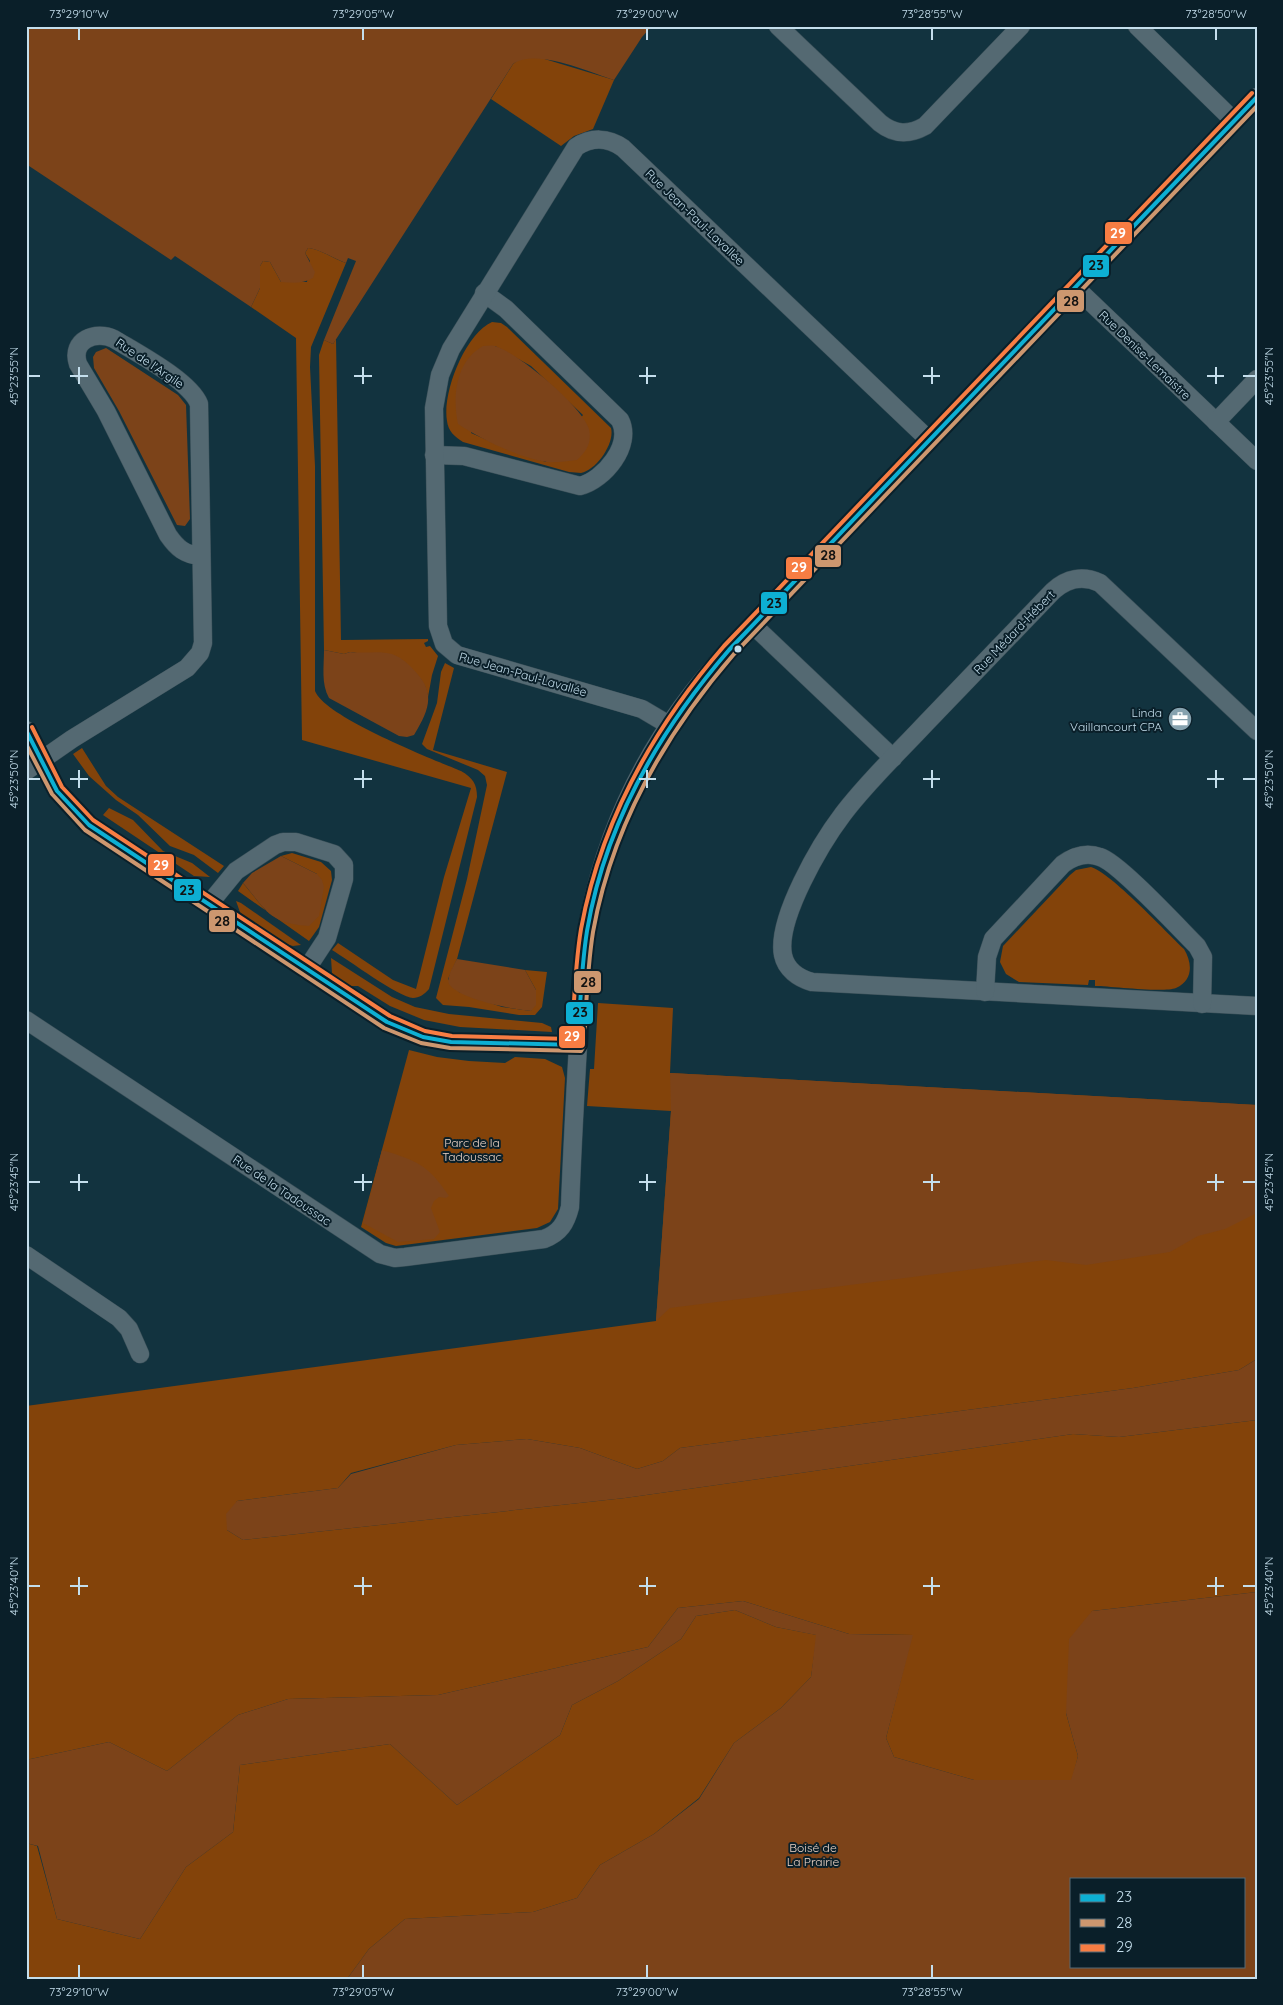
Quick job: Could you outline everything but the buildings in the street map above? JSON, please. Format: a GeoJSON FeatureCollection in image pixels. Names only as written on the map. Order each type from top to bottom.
{"type":"FeatureCollection","features":[{"type":"Feature","properties":{"kind":"street"},"geometry":{"type":"LineString","coordinates":[[778,26],[880,123],[894,132],[903,133],[925,126],[1021,26]]}},
{"type":"Feature","properties":{"kind":"street"},"geometry":{"type":"LineString","coordinates":[[1138,26],[1234,120]]}},
{"type":"Feature","properties":{"kind":"street"},"geometry":{"type":"LineString","coordinates":[[26,730],[57,791],[79,817],[374,1015],[399,1028],[423,1037],[457,1042],[578,1045],[583,966],[590,915],[598,883],[612,836],[626,804],[669,724],[709,672],[1257,96]]}},
{"type":"Feature","properties":{"kind":"street","name":"Rue Jean-Paul-Lavallée"},"geometry":{"type":"LineString","coordinates":[[669,724],[642,708],[470,660],[449,650],[444,644],[438,626],[434,408],[440,374],[451,349],[484,293],[569,156],[583,142],[600,139],[610,140],[623,148],[929,440]]}},
{"type":"Feature","properties":{"kind":"street","name":"Rue Denise-Lemaistre"},"geometry":{"type":"LineString","coordinates":[[1075,287],[1257,461]]}},
{"type":"Feature","properties":{"kind":"street"},"geometry":{"type":"LineString","coordinates":[[434,455],[464,456],[580,486],[596,478],[623,446],[624,429],[620,420],[506,309],[484,293]]}},
{"type":"Feature","properties":{"kind":"street","name":"Rue de l'Argile"},"geometry":{"type":"LineString","coordinates":[[26,771],[187,668],[195,662],[203,643],[200,412],[196,396],[185,385],[114,338],[103,334],[88,337],[78,347],[76,359],[78,364],[106,411],[168,535],[188,554],[201,556]]}},
{"type":"Feature","properties":{"kind":"street"},"geometry":{"type":"LineString","coordinates":[[1216,422],[1257,379]]}},
{"type":"Feature","properties":{"kind":"street","name":"Rue Médard-Hébert"},"geometry":{"type":"LineString","coordinates":[[1257,731],[1107,588],[1092,579],[1073,578],[1066,581],[1053,591],[893,758],[844,814],[812,861],[786,929],[783,948],[786,963],[797,975],[812,982],[1257,1006]]}},
{"type":"Feature","properties":{"kind":"street"},"geometry":{"type":"LineString","coordinates":[[753,626],[893,758]]}},
{"type":"Feature","properties":{"kind":"street"},"geometry":{"type":"LineString","coordinates":[[209,904],[236,871],[275,845],[283,842],[296,842],[334,854],[344,865],[344,879],[327,938],[306,970]]}},
{"type":"Feature","properties":{"kind":"street"},"geometry":{"type":"LineString","coordinates":[[985,992],[988,957],[993,939],[1063,864],[1085,855],[1099,856],[1112,863],[1197,946],[1203,956],[1202,1004]]}},
{"type":"Feature","properties":{"kind":"street","name":"Rue de la Tadoussac"},"geometry":{"type":"LineString","coordinates":[[26,1020],[380,1254],[400,1258],[544,1239],[552,1236],[564,1225],[570,1207],[578,1045]]}},
{"type":"Feature","properties":{"kind":"street"},"geometry":{"type":"LineString","coordinates":[[26,1255],[119,1318],[129,1330],[140,1354]]}},
{"type":"Feature","properties":{"kind":"green space"},"geometry":{"type":"Polygon","coordinates":[[[26,26],[652,26],[642,37],[614,80],[577,67],[549,60],[523,60],[513,64],[333,344],[324,340],[356,261],[348,258],[346,263],[308,248],[305,253],[315,272],[313,278],[293,283],[281,282],[270,262],[263,261],[260,266],[260,288],[251,307],[175,256],[171,260],[26,164],[26,26]]]}},
{"type":"Feature","properties":{"kind":"green space"},"geometry":{"type":"Polygon","coordinates":[[[538,57],[614,80],[593,129],[574,136],[561,146],[491,99],[513,64],[521,58],[538,57]]]}},
{"type":"Feature","properties":{"kind":"green space"},"geometry":{"type":"Polygon","coordinates":[[[308,248],[346,263],[311,347],[310,367],[315,466],[315,691],[323,701],[338,713],[358,725],[461,771],[474,782],[477,792],[429,989],[426,993],[415,998],[397,992],[332,950],[338,943],[393,980],[416,989],[444,877],[471,788],[302,740],[296,338],[251,307],[260,288],[260,266],[263,261],[270,262],[281,282],[307,282],[310,261],[305,253],[308,248]]]}},
{"type":"Feature","properties":{"kind":"green space"},"geometry":{"type":"Polygon","coordinates":[[[492,322],[501,323],[507,327],[611,428],[612,434],[604,455],[593,467],[581,473],[569,472],[463,442],[452,433],[448,425],[446,409],[452,381],[465,351],[482,329],[492,322]],[[495,346],[471,433],[512,451],[546,462],[583,415],[531,366],[495,346]]]}},
{"type":"Feature","properties":{"kind":"green space"},"geometry":{"type":"Polygon","coordinates":[[[336,339],[341,640],[428,639],[424,643],[426,647],[430,646],[438,656],[428,697],[425,686],[419,677],[406,663],[399,659],[384,654],[350,652],[344,654],[324,650],[319,355],[324,340],[333,344],[336,339]]]}},
{"type":"Feature","properties":{"kind":"green space"},"geometry":{"type":"Polygon","coordinates":[[[483,346],[495,346],[518,359],[533,369],[575,407],[584,419],[590,434],[588,446],[577,460],[547,462],[536,460],[489,442],[458,424],[456,391],[458,380],[467,361],[483,346]]]}},
{"type":"Feature","properties":{"kind":"green space"},"geometry":{"type":"Polygon","coordinates":[[[106,348],[178,395],[186,405],[190,519],[185,526],[177,525],[119,411],[94,368],[93,357],[96,352],[106,348]]]}},
{"type":"Feature","properties":{"kind":"green space"},"geometry":{"type":"Polygon","coordinates":[[[324,650],[344,654],[350,652],[387,653],[398,656],[409,665],[424,684],[428,700],[424,716],[414,735],[407,737],[399,736],[329,698],[324,681],[324,650]]]}},
{"type":"Feature","properties":{"kind":"green space"},"geometry":{"type":"Polygon","coordinates":[[[445,663],[454,668],[433,750],[507,772],[457,959],[448,979],[459,992],[502,1007],[531,1011],[536,990],[525,970],[547,972],[542,1007],[535,1015],[519,1015],[443,1005],[436,998],[467,879],[487,785],[485,776],[478,770],[427,749],[422,744],[437,703],[441,672],[445,663]]]}},
{"type":"Feature","properties":{"kind":"green space"},"geometry":{"type":"Polygon","coordinates":[[[82,748],[106,786],[118,797],[224,866],[218,873],[194,855],[170,846],[138,815],[116,800],[89,776],[73,754],[82,748]]]}},
{"type":"Feature","properties":{"kind":"green space"},"geometry":{"type":"Polygon","coordinates":[[[109,808],[133,820],[163,851],[192,863],[210,877],[194,876],[103,815],[109,808]]]}},
{"type":"Feature","properties":{"kind":"green space"},"geometry":{"type":"Polygon","coordinates":[[[292,853],[321,862],[331,871],[332,880],[319,927],[309,941],[266,911],[317,874],[281,856],[292,853]]]}},
{"type":"Feature","properties":{"kind":"green space"},"geometry":{"type":"Polygon","coordinates":[[[281,856],[317,874],[322,880],[324,887],[319,916],[309,926],[285,922],[270,914],[243,883],[252,873],[281,856]]]}},
{"type":"Feature","properties":{"kind":"green space"},"geometry":{"type":"Polygon","coordinates":[[[1091,867],[1124,891],[1184,949],[1189,959],[1190,970],[1189,976],[1182,985],[1176,988],[1160,990],[1095,986],[1095,980],[1089,980],[1088,985],[1019,982],[1006,974],[1000,962],[1003,946],[1070,875],[1076,870],[1091,867]]]}},
{"type":"Feature","properties":{"kind":"green space"},"geometry":{"type":"Polygon","coordinates":[[[243,883],[265,910],[238,891],[243,883]]]}},
{"type":"Feature","properties":{"kind":"green space"},"geometry":{"type":"Polygon","coordinates":[[[236,901],[301,945],[293,946],[282,943],[241,915],[236,901]]]}},
{"type":"Feature","properties":{"kind":"green space"},"geometry":{"type":"Polygon","coordinates":[[[331,958],[392,997],[415,1007],[449,1014],[542,1023],[551,1027],[552,1032],[460,1027],[424,1020],[390,1006],[358,986],[347,986],[336,979],[332,973],[331,958]]]}},
{"type":"Feature","properties":{"kind":"green space"},"geometry":{"type":"Polygon","coordinates":[[[457,959],[525,970],[536,990],[536,1005],[531,1011],[487,1003],[454,989],[448,981],[457,959]]]}},
{"type":"Feature","properties":{"kind":"green space"},"geometry":{"type":"Polygon","coordinates":[[[598,1003],[673,1008],[670,1073],[1257,1105],[1257,1359],[1239,1370],[1133,1388],[680,1448],[663,1461],[637,1469],[580,1448],[527,1439],[456,1445],[351,1473],[338,1488],[237,1501],[227,1530],[243,1540],[625,1498],[1073,1434],[1119,1437],[1257,1420],[1257,1592],[1092,1611],[1066,1713],[1078,1756],[1072,1780],[974,1780],[894,1757],[886,1738],[912,1635],[849,1634],[743,1601],[678,1608],[648,1647],[438,1695],[288,1699],[238,1715],[167,1771],[109,1742],[26,1760],[26,1406],[656,1321],[671,1111],[587,1106],[590,1069],[594,1069],[598,1003]]]}},
{"type":"Feature","properties":{"kind":"green space","name":"Parc de la Tadoussac"},"geometry":{"type":"Polygon","coordinates":[[[409,1050],[437,1057],[469,1061],[505,1063],[515,1057],[545,1059],[562,1067],[565,1078],[558,1209],[550,1222],[537,1228],[396,1246],[386,1243],[361,1227],[409,1050]]]}},
{"type":"Feature","properties":{"kind":"green space"},"geometry":{"type":"Polygon","coordinates":[[[670,1073],[1257,1105],[1257,1213],[1225,1229],[1198,1236],[1170,1252],[1086,1265],[1046,1260],[670,1308],[656,1321],[671,1111],[670,1073]]]}},
{"type":"Feature","properties":{"kind":"green space"},"geometry":{"type":"Polygon","coordinates":[[[382,1150],[405,1157],[421,1166],[435,1177],[449,1196],[446,1198],[439,1197],[434,1201],[431,1208],[440,1232],[434,1239],[398,1242],[363,1223],[382,1150]]]}},
{"type":"Feature","properties":{"kind":"green space"},"geometry":{"type":"Polygon","coordinates":[[[1257,1359],[1257,1420],[1119,1437],[1073,1434],[625,1498],[243,1540],[227,1530],[226,1514],[237,1501],[338,1488],[351,1474],[456,1445],[527,1439],[580,1448],[637,1469],[663,1461],[680,1448],[1133,1388],[1239,1370],[1257,1359]]]}},
{"type":"Feature","properties":{"kind":"green space","name":"Boisé de La Prairie"},"geometry":{"type":"Polygon","coordinates":[[[1257,1592],[1257,1979],[347,1979],[369,1949],[405,1919],[533,1912],[577,1898],[600,1865],[654,1834],[699,1799],[734,1743],[781,1708],[811,1677],[816,1635],[776,1627],[735,1610],[696,1616],[681,1639],[618,1681],[572,1705],[560,1735],[457,1805],[390,1744],[240,1765],[233,1832],[186,1867],[140,1939],[57,1919],[38,1846],[26,1843],[26,1760],[109,1742],[167,1771],[238,1715],[288,1699],[438,1695],[648,1647],[678,1608],[743,1601],[849,1634],[913,1635],[886,1738],[894,1757],[974,1780],[1071,1780],[1078,1756],[1066,1713],[1069,1639],[1092,1611],[1257,1592]]]}},
{"type":"Feature","properties":{"kind":"green space"},"geometry":{"type":"Polygon","coordinates":[[[735,1610],[776,1627],[817,1635],[811,1677],[781,1708],[734,1743],[699,1798],[654,1834],[600,1865],[577,1898],[533,1912],[405,1919],[369,1949],[347,1979],[26,1979],[26,1843],[37,1846],[57,1919],[140,1939],[186,1867],[233,1832],[240,1765],[390,1744],[457,1805],[560,1735],[572,1705],[618,1681],[681,1639],[696,1616],[735,1610]]]}},
{"type":"Feature","properties":{"kind":"transit line","name":"29"},"geometry":{"type":"LineString","coordinates":[[32,727],[62,787],[93,820],[390,1016],[425,1031],[452,1036],[572,1039],[576,970],[581,929],[590,889],[602,851],[616,814],[633,778],[653,743],[698,677],[724,646],[1252,93]]}},
{"type":"Feature","properties":{"kind":"transit line","name":"23"},"geometry":{"type":"LineString","coordinates":[[26,730],[57,791],[89,825],[387,1022],[423,1037],[451,1042],[578,1045],[582,974],[587,931],[595,892],[621,817],[638,781],[679,713],[729,650],[1257,97]]}},
{"type":"Feature","properties":{"kind":"transit line","name":"28"},"geometry":{"type":"LineString","coordinates":[[26,744],[52,794],[85,830],[384,1028],[421,1043],[450,1048],[581,1051],[584,1046],[588,975],[593,932],[613,855],[644,784],[685,717],[734,654],[1257,106]]}},
{"type":"Feature","properties":{"kind":"place","name":"Linda Vaillancourt CPA"},"geometry":{"type":"Point","coordinates":[1180,719]}}]}
